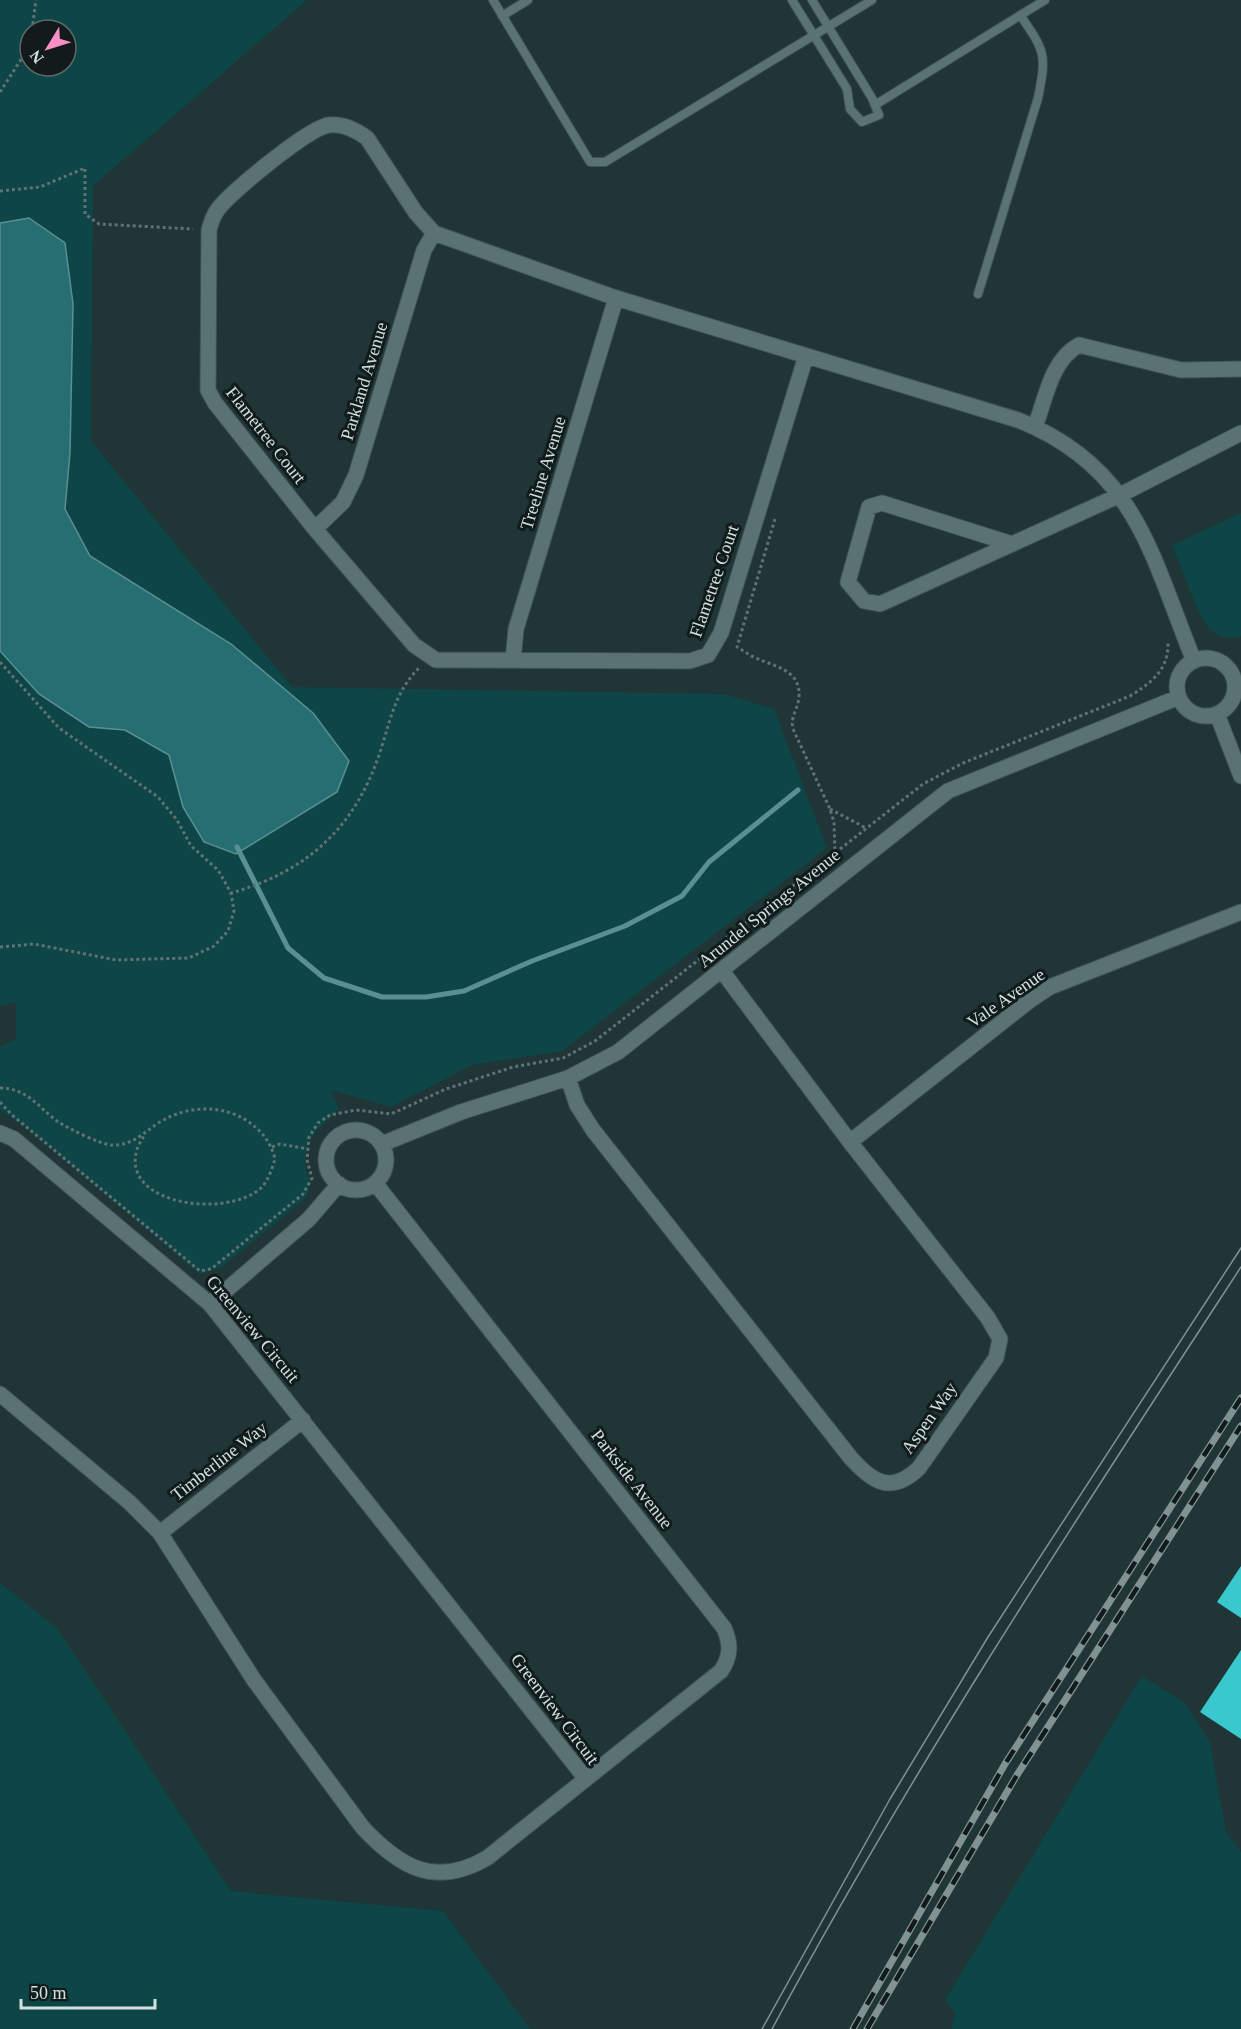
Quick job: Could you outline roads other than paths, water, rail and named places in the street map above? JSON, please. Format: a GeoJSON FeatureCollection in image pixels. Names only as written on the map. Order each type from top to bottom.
{"type":"FeatureCollection","features":[{"type":"Feature","properties":{"kind":"street","name":"Flametree Court"},"geometry":{"type":"LineString","coordinates":[[806,356],[721,633],[708,655],[690,661],[436,660],[414,645],[315,529],[214,403],[208,390],[209,230],[212,218],[230,197],[302,138],[328,125],[356,130],[367,138],[416,213],[434,233],[616,298],[806,356],[1035,427],[1078,452],[1107,478],[1132,512],[1152,551],[1194,661]]}},
{"type":"Feature","properties":{"kind":"street","name":"Parkland Avenue"},"geometry":{"type":"LineString","coordinates":[[315,529],[343,502],[356,475],[424,250],[434,233]]}},
{"type":"Feature","properties":{"kind":"street","name":"Treeline Avenue"},"geometry":{"type":"LineString","coordinates":[[513,660],[516,629],[616,298]]}},
{"type":"Feature","properties":{"kind":"street"},"geometry":{"type":"LineString","coordinates":[[1035,427],[1057,366],[1066,352],[1079,345],[1181,370],[1241,369]]}},
{"type":"Feature","properties":{"kind":"street"},"geometry":{"type":"LineString","coordinates":[[1009,543],[882,502],[874,503],[869,507],[848,582],[864,601],[880,604],[1009,543],[1120,495],[1241,432]]}},
{"type":"Feature","properties":{"kind":"street"},"geometry":{"type":"LineString","coordinates":[[1213,659],[1237,676],[1234,695],[1225,709],[1217,714],[1208,716],[1190,712],[1179,697],[1177,689],[1181,672],[1194,661],[1213,659]]}},
{"type":"Feature","properties":{"kind":"street","name":"Arundel Springs Avenue"},"geometry":{"type":"LineString","coordinates":[[382,1144],[461,1112],[568,1078],[618,1052],[922,809],[948,791],[1179,697]]}},
{"type":"Feature","properties":{"kind":"street"},"geometry":{"type":"LineString","coordinates":[[1217,714],[1241,776]]}},
{"type":"Feature","properties":{"kind":"street","name":"Vale Avenue"},"geometry":{"type":"LineString","coordinates":[[850,1142],[1050,987],[1241,912]]}},
{"type":"Feature","properties":{"kind":"street","name":"Aspen Way"},"geometry":{"type":"LineString","coordinates":[[568,1078],[577,1105],[593,1130],[850,1456],[865,1473],[889,1483],[900,1482],[919,1468],[996,1358],[1000,1339],[988,1318],[850,1142],[722,971]]}},
{"type":"Feature","properties":{"kind":"street"},"geometry":{"type":"LineString","coordinates":[[358,1130],[368,1132],[382,1144],[386,1165],[375,1183],[357,1190],[339,1184],[333,1177],[327,1159],[328,1150],[340,1135],[358,1130]]}},
{"type":"Feature","properties":{"kind":"street","name":"Greenview Circuit"},"geometry":{"type":"LineString","coordinates":[[0,1133],[14,1139],[210,1304],[586,1779],[487,1858],[469,1868],[435,1873],[418,1870],[399,1860],[381,1847],[363,1828],[292,1733],[254,1680],[160,1533],[129,1503],[0,1394]]}},
{"type":"Feature","properties":{"kind":"street","name":"Parkside Avenue"},"geometry":{"type":"LineString","coordinates":[[375,1183],[717,1619],[729,1640],[727,1662],[721,1671],[586,1779]]}},
{"type":"Feature","properties":{"kind":"street"},"geometry":{"type":"LineString","coordinates":[[210,1304],[309,1219],[339,1184]]}},
{"type":"Feature","properties":{"kind":"street","name":"Timberline Way"},"geometry":{"type":"LineString","coordinates":[[160,1533],[303,1420]]}},
{"type":"Feature","properties":{"kind":"lane"},"geometry":{"type":"LineString","coordinates":[[493,0],[590,162],[605,162],[872,0]]}},
{"type":"Feature","properties":{"kind":"lane"},"geometry":{"type":"LineString","coordinates":[[502,16],[528,0]]}},
{"type":"Feature","properties":{"kind":"lane"},"geometry":{"type":"LineString","coordinates":[[792,0],[847,89],[850,109],[862,122],[879,115],[812,0]]}},
{"type":"Feature","properties":{"kind":"lane"},"geometry":{"type":"LineString","coordinates":[[875,105],[1045,0]]}},
{"type":"Feature","properties":{"kind":"lane"},"geometry":{"type":"LineString","coordinates":[[978,294],[1038,98],[1044,68],[1043,48],[1020,15]]}},
{"type":"Feature","properties":{"kind":"waterway"},"geometry":{"type":"LineString","coordinates":[[237,847],[288,948],[324,978],[382,997],[426,997],[464,991],[532,961],[625,926],[682,896],[709,862],[798,790]]}},
{"type":"Feature","properties":{"kind":"tram line"},"geometry":{"type":"LineString","coordinates":[[762,2029],[890,1799],[988,1637],[1241,1248]]}},
{"type":"Feature","properties":{"kind":"tram line"},"geometry":{"type":"LineString","coordinates":[[772,2029],[882,1834],[998,1643],[1241,1267]]}},
{"type":"Feature","properties":{"kind":"railway"},"geometry":{"type":"LineString","coordinates":[[853,2029],[1005,1764],[1241,1398]]}},
{"type":"Feature","properties":{"kind":"railway"},"geometry":{"type":"LineString","coordinates":[[867,2029],[1017,1775],[1241,1426]]}}]}
